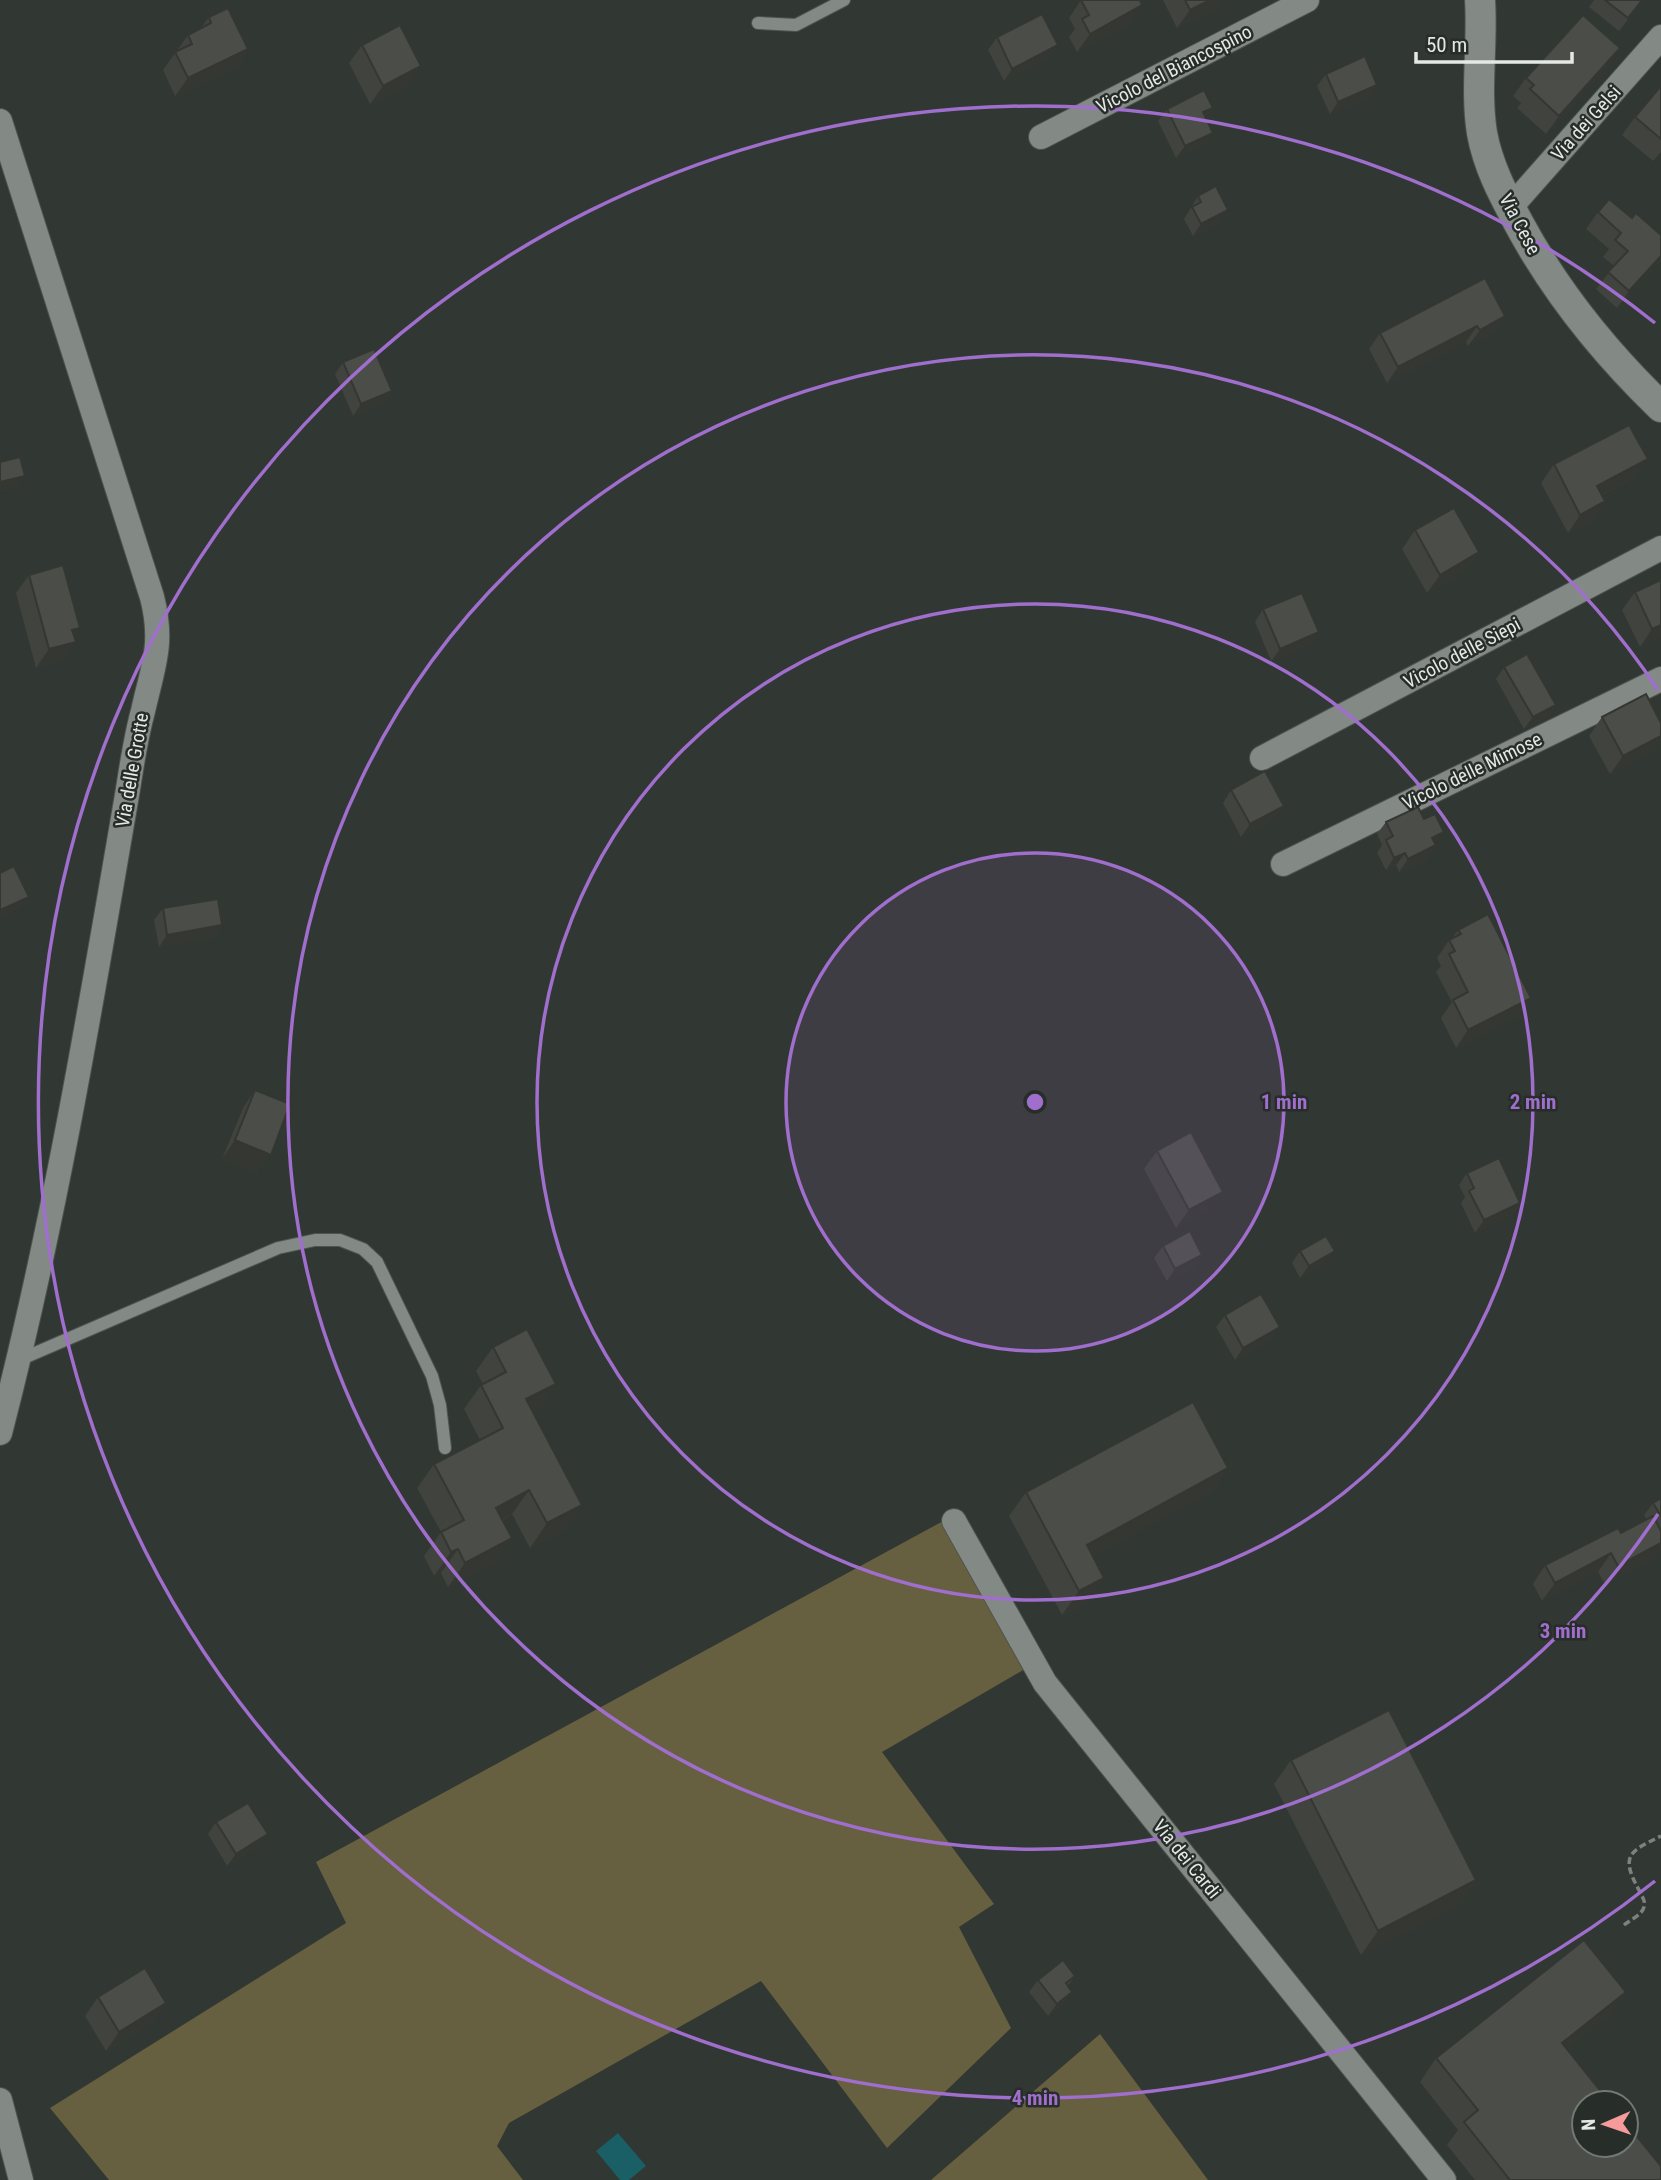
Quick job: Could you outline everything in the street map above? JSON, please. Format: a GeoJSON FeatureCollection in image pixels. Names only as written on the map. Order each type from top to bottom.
{"type":"FeatureCollection","features":[{"type":"Feature","properties":{"kind":"street","name":"Vicolo del Biancospino"},"geometry":{"type":"LineString","coordinates":[[1041,137],[1307,0]]}},
{"type":"Feature","properties":{"kind":"street","name":"Via Cese"},"geometry":{"type":"LineString","coordinates":[[1480,0],[1479,102],[1489,163],[1540,262],[1567,303],[1602,347],[1661,407]]}},
{"type":"Feature","properties":{"kind":"street","name":"Via dei Gelsi"},"geometry":{"type":"LineString","coordinates":[[1510,208],[1661,37]]}},
{"type":"Feature","properties":{"kind":"street","name":"Via delle Grotte"},"geometry":{"type":"LineString","coordinates":[[0,121],[152,597],[158,636],[157,655],[137,735],[79,1069],[19,1360],[5,1387],[0,1433]]}},
{"type":"Feature","properties":{"kind":"street","name":"Vicolo delle Siepi"},"geometry":{"type":"LineString","coordinates":[[1262,758],[1661,548]]}},
{"type":"Feature","properties":{"kind":"street","name":"Vicolo delle Mimose"},"geometry":{"type":"LineString","coordinates":[[1283,864],[1661,679]]}},
{"type":"Feature","properties":{"kind":"street","name":"Via dei Cardi"},"geometry":{"type":"LineString","coordinates":[[954,1521],[1045,1683],[1444,2180]]}},
{"type":"Feature","properties":{"kind":"street"},"geometry":{"type":"LineString","coordinates":[[0,2100],[21,2180]]}},
{"type":"Feature","properties":{"kind":"lane"},"geometry":{"type":"LineString","coordinates":[[758,23],[796,25],[844,0]]}},
{"type":"Feature","properties":{"kind":"lane"},"geometry":{"type":"LineString","coordinates":[[19,1360],[256,1255],[315,1240],[340,1240],[363,1250],[377,1262],[432,1376],[443,1419],[445,1448]]}},
{"type":"Feature","properties":{"kind":"path"},"geometry":{"type":"LineString","coordinates":[[1624,1925],[1641,1913],[1644,1906],[1644,1900],[1630,1874],[1630,1854],[1636,1848],[1661,1836]]}},
{"type":"Feature","properties":{"kind":"shaded area"},"geometry":{"type":"Polygon","coordinates":[[[945,1520],[1025,1669],[882,1752],[994,1904],[959,1927],[1011,2028],[887,2148],[761,1981],[509,2123],[497,2146],[523,2180],[109,2180],[50,2108],[346,1923],[316,1862],[945,1520]]]}},
{"type":"Feature","properties":{"kind":"shaded area"},"geometry":{"type":"Polygon","coordinates":[[[1100,2034],[1208,2180],[931,2180],[1100,2034]]]}},
{"type":"Feature","properties":{"kind":"water"},"geometry":{"type":"Polygon","coordinates":[[[618,2133],[646,2166],[629,2180],[620,2180],[596,2151],[618,2133]]]}},
{"type":"Feature","properties":{"kind":"building"},"geometry":{"type":"Polygon","coordinates":[[[1081,0],[1140,0],[1142,5],[1090,34],[1082,19],[1089,15],[1081,0]]]}},
{"type":"Feature","properties":{"kind":"building"},"geometry":{"type":"Polygon","coordinates":[[[1185,0],[1210,0],[1190,10],[1185,0]]]}},
{"type":"Feature","properties":{"kind":"building"},"geometry":{"type":"Polygon","coordinates":[[[1605,0],[1642,0],[1628,18],[1605,0]]]}},
{"type":"Feature","properties":{"kind":"building"},"geometry":{"type":"Polygon","coordinates":[[[228,8],[248,49],[188,78],[175,52],[192,44],[188,35],[211,23],[209,17],[228,8]]]}},
{"type":"Feature","properties":{"kind":"building"},"geometry":{"type":"Polygon","coordinates":[[[1042,14],[1058,45],[1012,69],[997,37],[1042,14]]]}},
{"type":"Feature","properties":{"kind":"building"},"geometry":{"type":"Polygon","coordinates":[[[1583,15],[1620,48],[1559,116],[1530,89],[1534,85],[1526,78],[1583,15]]]}},
{"type":"Feature","properties":{"kind":"building"},"geometry":{"type":"Polygon","coordinates":[[[400,25],[421,66],[383,86],[362,45],[400,25]]]}},
{"type":"Feature","properties":{"kind":"building"},"geometry":{"type":"Polygon","coordinates":[[[1365,56],[1377,85],[1338,102],[1326,74],[1365,56]]]}},
{"type":"Feature","properties":{"kind":"building"},"geometry":{"type":"Polygon","coordinates":[[[1661,86],[1661,139],[1635,117],[1661,86]]]}},
{"type":"Feature","properties":{"kind":"building"},"geometry":{"type":"Polygon","coordinates":[[[1204,90],[1213,108],[1203,112],[1213,133],[1185,146],[1167,109],[1204,90]]]}},
{"type":"Feature","properties":{"kind":"building"},"geometry":{"type":"Polygon","coordinates":[[[1216,186],[1228,210],[1201,224],[1192,207],[1201,202],[1198,196],[1216,186]]]}},
{"type":"Feature","properties":{"kind":"building"},"geometry":{"type":"Polygon","coordinates":[[[1609,199],[1632,218],[1636,213],[1661,235],[1661,256],[1629,291],[1608,272],[1628,251],[1615,240],[1621,233],[1598,212],[1609,199]]]}},
{"type":"Feature","properties":{"kind":"building"},"geometry":{"type":"Polygon","coordinates":[[[1485,278],[1505,316],[1480,330],[1477,326],[1398,367],[1380,333],[1485,278]]]}},
{"type":"Feature","properties":{"kind":"building"},"geometry":{"type":"Polygon","coordinates":[[[374,349],[392,391],[361,404],[343,362],[374,349]]]}},
{"type":"Feature","properties":{"kind":"building"},"geometry":{"type":"Polygon","coordinates":[[[1629,425],[1648,459],[1597,486],[1605,501],[1580,515],[1554,464],[1629,425]]]}},
{"type":"Feature","properties":{"kind":"building"},"geometry":{"type":"Polygon","coordinates":[[[20,457],[25,476],[0,482],[0,462],[20,457]]]}},
{"type":"Feature","properties":{"kind":"building"},"geometry":{"type":"Polygon","coordinates":[[[1454,508],[1479,552],[1440,575],[1415,530],[1454,508]]]}},
{"type":"Feature","properties":{"kind":"building"},"geometry":{"type":"Polygon","coordinates":[[[63,565],[80,628],[72,630],[76,642],[49,649],[29,575],[63,565]]]}},
{"type":"Feature","properties":{"kind":"building"},"geometry":{"type":"Polygon","coordinates":[[[1661,580],[1661,625],[1652,629],[1635,592],[1661,580]]]}},
{"type":"Feature","properties":{"kind":"building"},"geometry":{"type":"Polygon","coordinates":[[[1302,593],[1319,632],[1280,649],[1263,609],[1302,593]]]}},
{"type":"Feature","properties":{"kind":"building"},"geometry":{"type":"Polygon","coordinates":[[[1527,654],[1556,705],[1533,717],[1504,667],[1527,654]]]}},
{"type":"Feature","properties":{"kind":"building"},"geometry":{"type":"Polygon","coordinates":[[[1646,694],[1661,723],[1661,736],[1623,756],[1602,717],[1646,694]]]}},
{"type":"Feature","properties":{"kind":"building"},"geometry":{"type":"Polygon","coordinates":[[[1265,771],[1284,806],[1250,824],[1231,790],[1265,771]]]}},
{"type":"Feature","properties":{"kind":"building"},"geometry":{"type":"Polygon","coordinates":[[[1418,807],[1424,819],[1435,814],[1444,832],[1432,838],[1436,845],[1408,859],[1405,853],[1394,858],[1386,840],[1393,836],[1386,822],[1418,807]]]}},
{"type":"Feature","properties":{"kind":"building"},"geometry":{"type":"Polygon","coordinates":[[[14,866],[29,897],[0,910],[0,873],[14,866]]]}},
{"type":"Feature","properties":{"kind":"building"},"geometry":{"type":"Polygon","coordinates":[[[218,899],[222,925],[167,935],[163,908],[218,899]]]}},
{"type":"Feature","properties":{"kind":"building"},"geometry":{"type":"Polygon","coordinates":[[[1488,914],[1531,998],[1468,1030],[1453,1000],[1468,992],[1449,954],[1455,951],[1449,940],[1461,934],[1458,930],[1488,914]]]}},
{"type":"Feature","properties":{"kind":"building"},"geometry":{"type":"Polygon","coordinates":[[[255,1090],[290,1104],[271,1155],[235,1140],[255,1090]]]}},
{"type":"Feature","properties":{"kind":"building"},"geometry":{"type":"Polygon","coordinates":[[[1191,1132],[1223,1192],[1189,1210],[1157,1151],[1191,1132]]]}},
{"type":"Feature","properties":{"kind":"building"},"geometry":{"type":"Polygon","coordinates":[[[1499,1158],[1520,1203],[1484,1220],[1469,1191],[1474,1188],[1467,1173],[1499,1158]]]}},
{"type":"Feature","properties":{"kind":"building"},"geometry":{"type":"Polygon","coordinates":[[[1190,1231],[1202,1255],[1175,1269],[1163,1246],[1190,1231]]]}},
{"type":"Feature","properties":{"kind":"building"},"geometry":{"type":"Polygon","coordinates":[[[1326,1236],[1335,1251],[1309,1266],[1300,1251],[1326,1236]]]}},
{"type":"Feature","properties":{"kind":"building"},"geometry":{"type":"Polygon","coordinates":[[[1261,1294],[1280,1327],[1243,1348],[1225,1315],[1261,1294]]]}},
{"type":"Feature","properties":{"kind":"building"},"geometry":{"type":"Polygon","coordinates":[[[527,1329],[556,1384],[526,1399],[582,1505],[547,1523],[529,1490],[496,1508],[512,1538],[465,1563],[458,1549],[451,1552],[441,1532],[464,1520],[434,1464],[503,1428],[481,1385],[506,1372],[493,1347],[527,1329]]]}},
{"type":"Feature","properties":{"kind":"building"},"geometry":{"type":"Polygon","coordinates":[[[1193,1402],[1228,1468],[1087,1545],[1104,1578],[1079,1591],[1026,1492],[1193,1402]]]}},
{"type":"Feature","properties":{"kind":"building"},"geometry":{"type":"Polygon","coordinates":[[[1661,1498],[1661,1516],[1653,1503],[1661,1498]]]}},
{"type":"Feature","properties":{"kind":"building"},"geometry":{"type":"Polygon","coordinates":[[[1653,1516],[1661,1531],[1661,1543],[1618,1566],[1611,1553],[1555,1583],[1545,1565],[1618,1528],[1621,1533],[1653,1516]]]}},
{"type":"Feature","properties":{"kind":"building"},"geometry":{"type":"Polygon","coordinates":[[[1389,1710],[1476,1880],[1378,1931],[1291,1760],[1389,1710]]]}},
{"type":"Feature","properties":{"kind":"building"},"geometry":{"type":"Polygon","coordinates":[[[248,1803],[268,1834],[236,1854],[216,1822],[248,1803]]]}},
{"type":"Feature","properties":{"kind":"building"},"geometry":{"type":"Polygon","coordinates":[[[1584,1940],[1626,1992],[1562,2043],[1599,2089],[1570,2089],[1570,2159],[1640,2159],[1640,2140],[1661,2166],[1661,2180],[1510,2180],[1464,2122],[1478,2110],[1436,2058],[1584,1940]]]}},
{"type":"Feature","properties":{"kind":"building"},"geometry":{"type":"Polygon","coordinates":[[[1063,1960],[1075,1976],[1066,1983],[1072,1992],[1057,2004],[1038,1980],[1063,1960]]]}},
{"type":"Feature","properties":{"kind":"building"},"geometry":{"type":"Polygon","coordinates":[[[145,1968],[166,2003],[119,2032],[98,1997],[145,1968]]]}}]}
